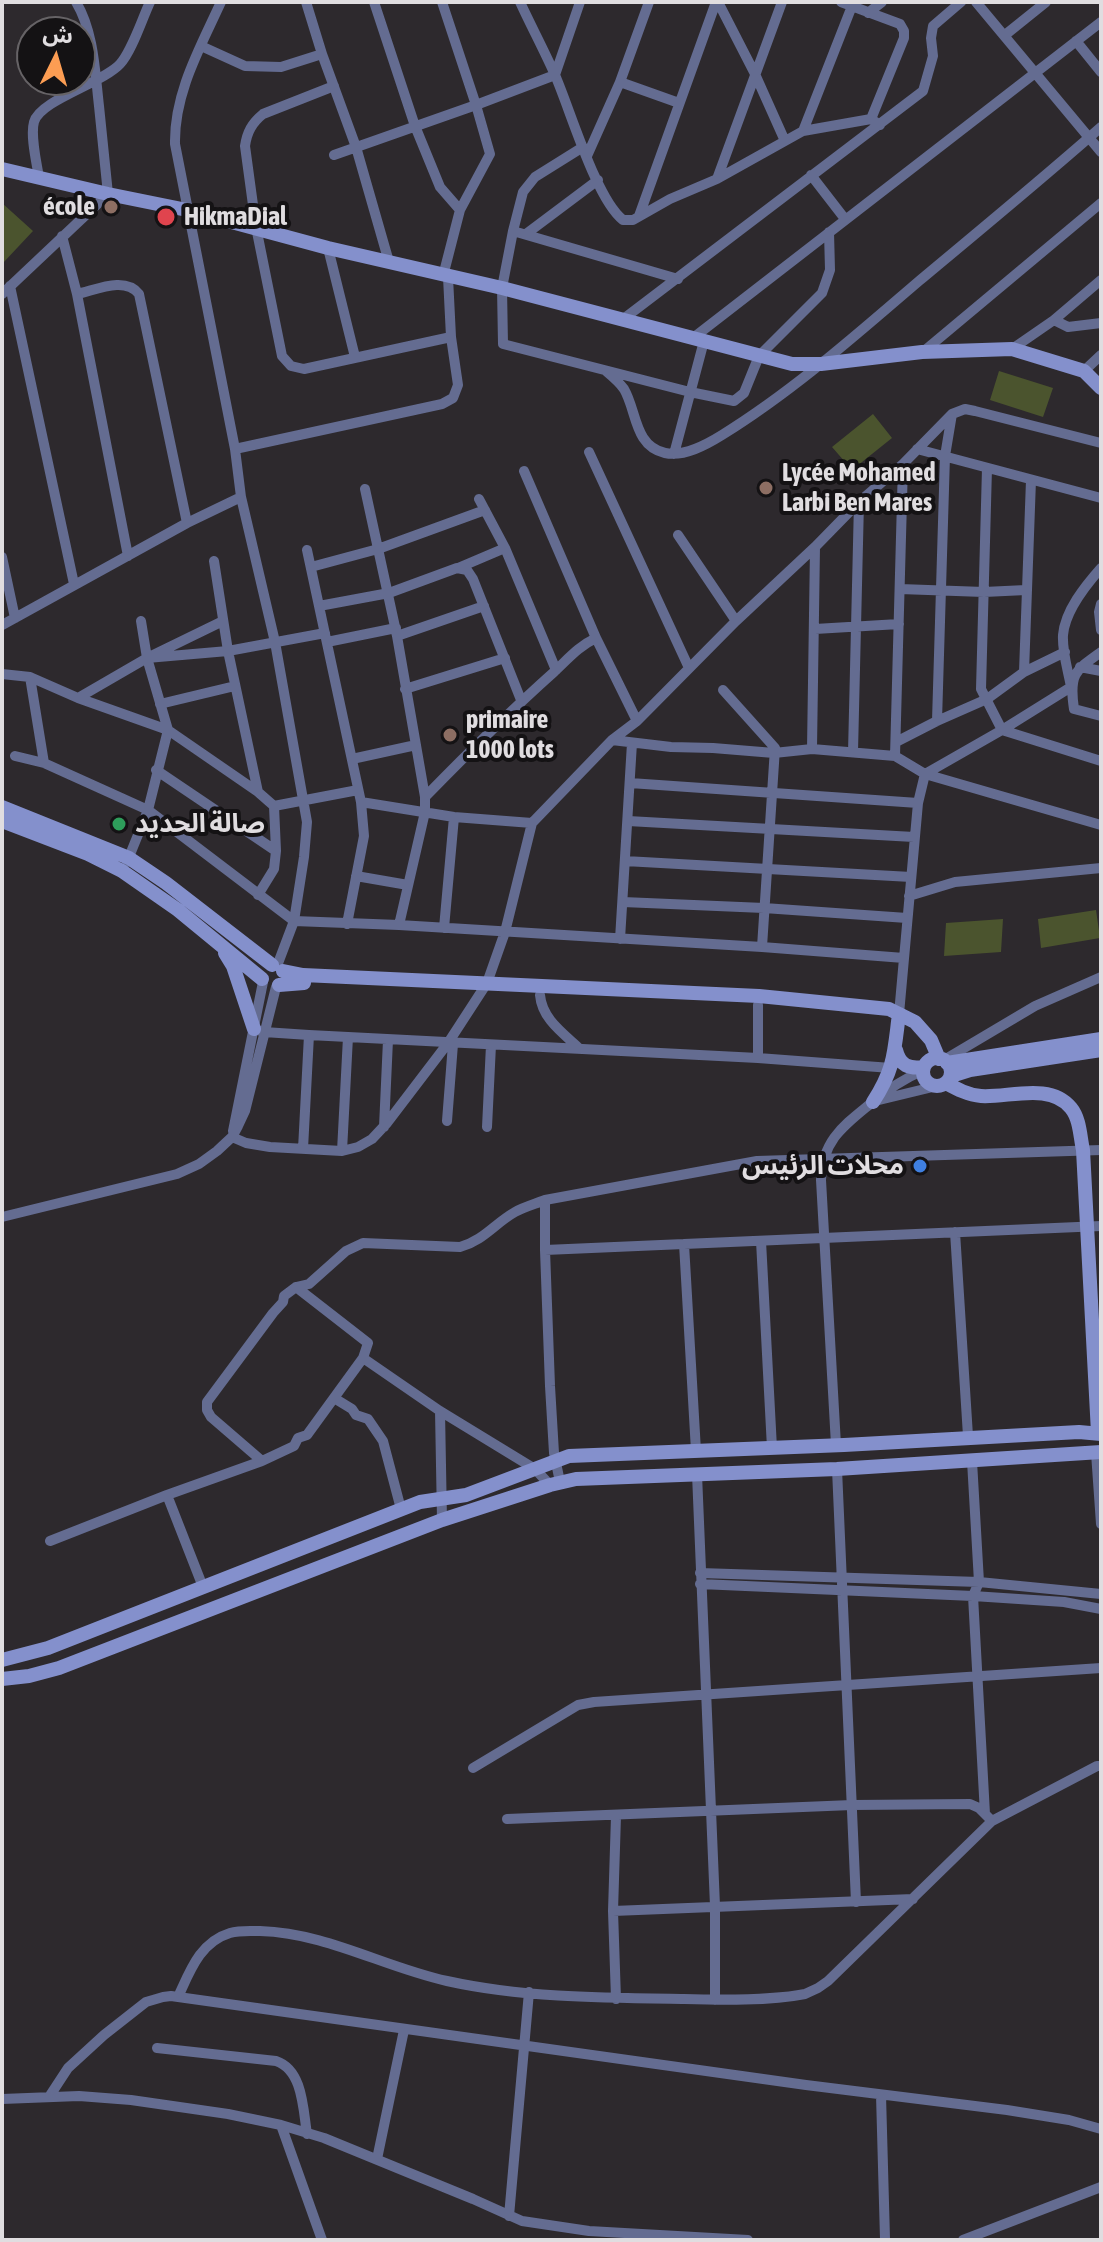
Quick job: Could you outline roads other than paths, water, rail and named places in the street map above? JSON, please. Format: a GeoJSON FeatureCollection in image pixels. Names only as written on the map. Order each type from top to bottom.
{"type":"FeatureCollection","features":[{"type":"Feature","properties":{"kind":"street"},"geometry":{"type":"LineString","coordinates":[[108,194],[96,80],[120,64],[150,2]]}},
{"type":"Feature","properties":{"kind":"street"},"geometry":{"type":"LineString","coordinates":[[2,1217],[177,1174],[209,1157],[232,1137],[273,977],[294,921],[306,838],[305,800],[275,642],[241,497],[235,449],[175,144],[182,91],[221,2]]}},
{"type":"Feature","properties":{"kind":"street"},"geometry":{"type":"LineString","coordinates":[[306,2],[356,147],[389,262]]}},
{"type":"Feature","properties":{"kind":"street"},"geometry":{"type":"LineString","coordinates":[[374,2],[415,126],[440,187],[460,210]]}},
{"type":"Feature","properties":{"kind":"street"},"geometry":{"type":"LineString","coordinates":[[235,449],[446,403],[453,398],[458,385],[445,276],[460,210],[490,154],[442,2]]}},
{"type":"Feature","properties":{"kind":"street"},"geometry":{"type":"LineString","coordinates":[[520,2],[555,75],[598,180],[619,217],[629,221],[717,179],[803,131],[875,122]]}},
{"type":"Feature","properties":{"kind":"street"},"geometry":{"type":"LineString","coordinates":[[555,75],[580,2]]}},
{"type":"Feature","properties":{"kind":"street"},"geometry":{"type":"LineString","coordinates":[[649,2],[620,82],[585,152],[535,177],[519,203],[502,288],[503,344],[690,392],[729,401],[738,399],[744,393],[759,356],[817,299],[826,286],[831,262],[829,232]]}},
{"type":"Feature","properties":{"kind":"street"},"geometry":{"type":"LineString","coordinates":[[717,2],[755,74],[785,141]]}},
{"type":"Feature","properties":{"kind":"street"},"geometry":{"type":"LineString","coordinates":[[639,216],[717,2]]}},
{"type":"Feature","properties":{"kind":"street"},"geometry":{"type":"LineString","coordinates":[[717,179],[782,2]]}},
{"type":"Feature","properties":{"kind":"street"},"geometry":{"type":"LineString","coordinates":[[841,2],[900,24],[904,31],[875,122]]}},
{"type":"Feature","properties":{"kind":"street"},"geometry":{"type":"LineString","coordinates":[[868,13],[882,2]]}},
{"type":"Feature","properties":{"kind":"street"},"geometry":{"type":"LineString","coordinates":[[622,320],[875,122],[923,91],[933,56],[933,26],[961,2]]}},
{"type":"Feature","properties":{"kind":"street"},"geometry":{"type":"LineString","coordinates":[[976,2],[1101,152]]}},
{"type":"Feature","properties":{"kind":"street"},"geometry":{"type":"LineString","coordinates":[[1005,35],[1046,2]]}},
{"type":"Feature","properties":{"kind":"street"},"geometry":{"type":"LineString","coordinates":[[803,131],[852,6]]}},
{"type":"Feature","properties":{"kind":"street"},"geometry":{"type":"LineString","coordinates":[[674,454],[699,340],[845,219],[1101,22]]}},
{"type":"Feature","properties":{"kind":"street"},"geometry":{"type":"LineString","coordinates":[[1076,41],[1101,72]]}},
{"type":"Feature","properties":{"kind":"street"},"geometry":{"type":"LineString","coordinates":[[201,46],[245,66],[281,67],[322,54]]}},
{"type":"Feature","properties":{"kind":"street"},"geometry":{"type":"LineString","coordinates":[[334,155],[555,75]]}},
{"type":"Feature","properties":{"kind":"street"},"geometry":{"type":"LineString","coordinates":[[620,82],[679,103]]}},
{"type":"Feature","properties":{"kind":"street"},"geometry":{"type":"LineString","coordinates":[[334,86],[263,114],[250,128],[245,146],[256,227],[280,349],[286,361],[297,369],[304,369],[451,337]]}},
{"type":"Feature","properties":{"kind":"street"},"geometry":{"type":"LineString","coordinates":[[39,178],[33,132],[37,116],[68,96]]}},
{"type":"Feature","properties":{"kind":"street"},"geometry":{"type":"LineString","coordinates":[[604,370],[625,392],[644,440],[661,452],[674,454],[702,446],[821,364],[1101,127]]}},
{"type":"Feature","properties":{"kind":"street"},"geometry":{"type":"LineString","coordinates":[[2,169],[256,227],[328,248],[502,288],[792,364],[821,364],[922,352],[1012,349],[1084,371],[1101,388]]}},
{"type":"Feature","properties":{"kind":"street"},"geometry":{"type":"LineString","coordinates":[[811,175],[845,219]]}},
{"type":"Feature","properties":{"kind":"street"},"geometry":{"type":"LineString","coordinates":[[526,234],[598,180]]}},
{"type":"Feature","properties":{"kind":"street"},"geometry":{"type":"LineString","coordinates":[[74,584],[6,290],[108,194]]}},
{"type":"Feature","properties":{"kind":"street"},"geometry":{"type":"LineString","coordinates":[[922,352],[1101,203]]}},
{"type":"Feature","properties":{"kind":"street"},"geometry":{"type":"LineString","coordinates":[[513,231],[678,279]]}},
{"type":"Feature","properties":{"kind":"street"},"geometry":{"type":"LineString","coordinates":[[62,236],[77,294],[128,556]]}},
{"type":"Feature","properties":{"kind":"street"},"geometry":{"type":"LineString","coordinates":[[328,248],[355,357]]}},
{"type":"Feature","properties":{"kind":"street"},"geometry":{"type":"LineString","coordinates":[[1012,349],[1054,320],[1101,280]]}},
{"type":"Feature","properties":{"kind":"street"},"geometry":{"type":"LineString","coordinates":[[77,294],[123,284],[133,287],[139,294],[187,523]]}},
{"type":"Feature","properties":{"kind":"street"},"geometry":{"type":"LineString","coordinates":[[1054,320],[1068,327],[1101,323]]}},
{"type":"Feature","properties":{"kind":"street"},"geometry":{"type":"LineString","coordinates":[[1084,371],[1101,355]]}},
{"type":"Feature","properties":{"kind":"street"},"geometry":{"type":"LineString","coordinates":[[232,1137],[257,1145],[342,1151],[372,1139],[384,1127],[450,1044],[484,988],[505,932],[532,823],[612,740],[637,721],[736,621],[952,414],[965,409],[1101,443]]}},
{"type":"Feature","properties":{"kind":"street"},"geometry":{"type":"LineString","coordinates":[[937,721],[945,456],[952,414]]}},
{"type":"Feature","properties":{"kind":"street"},"geometry":{"type":"LineString","coordinates":[[917,449],[1101,498]]}},
{"type":"Feature","properties":{"kind":"street"},"geometry":{"type":"LineString","coordinates":[[589,452],[689,668]]}},
{"type":"Feature","properties":{"kind":"street"},"geometry":{"type":"LineString","coordinates":[[895,756],[903,464]]}},
{"type":"Feature","properties":{"kind":"street"},"geometry":{"type":"LineString","coordinates":[[987,468],[981,689],[1002,730],[1101,761]]}},
{"type":"Feature","properties":{"kind":"street"},"geometry":{"type":"LineString","coordinates":[[524,471],[596,638],[637,721]]}},
{"type":"Feature","properties":{"kind":"street"},"geometry":{"type":"LineString","coordinates":[[1024,672],[1031,480]]}},
{"type":"Feature","properties":{"kind":"street"},"geometry":{"type":"LineString","coordinates":[[365,489],[389,593],[425,797],[425,812],[399,925]]}},
{"type":"Feature","properties":{"kind":"street"},"geometry":{"type":"LineString","coordinates":[[2,625],[187,523],[241,497]]}},
{"type":"Feature","properties":{"kind":"street"},"geometry":{"type":"LineString","coordinates":[[853,752],[859,502]]}},
{"type":"Feature","properties":{"kind":"street"},"geometry":{"type":"LineString","coordinates":[[311,567],[378,549],[482,504],[505,548],[556,670]]}},
{"type":"Feature","properties":{"kind":"street"},"geometry":{"type":"LineString","coordinates":[[678,535],[736,621]]}},
{"type":"Feature","properties":{"kind":"street"},"geometry":{"type":"LineString","coordinates":[[812,749],[815,547]]}},
{"type":"Feature","properties":{"kind":"street"},"geometry":{"type":"LineString","coordinates":[[319,606],[389,593],[505,548]]}},
{"type":"Feature","properties":{"kind":"street"},"geometry":{"type":"LineString","coordinates":[[307,550],[361,802],[364,836],[347,924]]}},
{"type":"Feature","properties":{"kind":"street"},"geometry":{"type":"LineString","coordinates":[[2,557],[15,618]]}},
{"type":"Feature","properties":{"kind":"street"},"geometry":{"type":"LineString","coordinates":[[214,561],[228,651],[258,792]]}},
{"type":"Feature","properties":{"kind":"street"},"geometry":{"type":"LineString","coordinates":[[457,568],[467,570],[521,700]]}},
{"type":"Feature","properties":{"kind":"street"},"geometry":{"type":"LineString","coordinates":[[1101,568],[1067,618],[1063,634],[1074,709],[1101,716]]}},
{"type":"Feature","properties":{"kind":"street"},"geometry":{"type":"LineString","coordinates":[[900,589],[1026,590]]}},
{"type":"Feature","properties":{"kind":"street"},"geometry":{"type":"LineString","coordinates":[[1101,604],[1101,630]]}},
{"type":"Feature","properties":{"kind":"street"},"geometry":{"type":"LineString","coordinates":[[147,658],[228,651],[275,642],[396,632],[484,606]]}},
{"type":"Feature","properties":{"kind":"street"},"geometry":{"type":"LineString","coordinates":[[126,864],[148,810],[168,730],[147,658],[141,621]]}},
{"type":"Feature","properties":{"kind":"street"},"geometry":{"type":"LineString","coordinates":[[78,698],[147,658],[223,621]]}},
{"type":"Feature","properties":{"kind":"street"},"geometry":{"type":"LineString","coordinates":[[815,629],[899,624]]}},
{"type":"Feature","properties":{"kind":"street"},"geometry":{"type":"LineString","coordinates":[[425,797],[521,700],[582,644],[596,638]]}},
{"type":"Feature","properties":{"kind":"street"},"geometry":{"type":"LineString","coordinates":[[896,742],[987,699],[1024,672],[1065,652]]}},
{"type":"Feature","properties":{"kind":"street"},"geometry":{"type":"LineString","coordinates":[[873,1102],[891,1068],[895,1046],[914,837],[925,774],[1071,687],[1080,667],[1101,652]]}},
{"type":"Feature","properties":{"kind":"street"},"geometry":{"type":"LineString","coordinates":[[405,689],[505,658]]}},
{"type":"Feature","properties":{"kind":"street"},"geometry":{"type":"LineString","coordinates":[[1080,667],[1101,671]]}},
{"type":"Feature","properties":{"kind":"street"},"geometry":{"type":"LineString","coordinates":[[2,674],[30,677],[168,730],[258,792],[274,806],[276,851],[274,869],[258,895]]}},
{"type":"Feature","properties":{"kind":"street"},"geometry":{"type":"LineString","coordinates":[[30,677],[44,763]]}},
{"type":"Feature","properties":{"kind":"street"},"geometry":{"type":"LineString","coordinates":[[160,704],[235,686]]}},
{"type":"Feature","properties":{"kind":"street"},"geometry":{"type":"LineString","coordinates":[[723,690],[775,748],[762,947]]}},
{"type":"Feature","properties":{"kind":"street"},"geometry":{"type":"LineString","coordinates":[[612,740],[774,753],[812,749],[895,756],[925,774],[1101,825]]}},
{"type":"Feature","properties":{"kind":"street"},"geometry":{"type":"LineString","coordinates":[[620,939],[632,743]]}},
{"type":"Feature","properties":{"kind":"street"},"geometry":{"type":"LineString","coordinates":[[352,759],[416,745]]}},
{"type":"Feature","properties":{"kind":"street"},"geometry":{"type":"LineString","coordinates":[[15,756],[44,763],[148,810],[294,921],[904,958]]}},
{"type":"Feature","properties":{"kind":"street"},"geometry":{"type":"LineString","coordinates":[[156,770],[276,851]]}},
{"type":"Feature","properties":{"kind":"street"},"geometry":{"type":"LineString","coordinates":[[630,783],[918,803]]}},
{"type":"Feature","properties":{"kind":"street"},"geometry":{"type":"LineString","coordinates":[[274,806],[358,790]]}},
{"type":"Feature","properties":{"kind":"street"},"geometry":{"type":"LineString","coordinates":[[361,802],[454,817],[532,823]]}},
{"type":"Feature","properties":{"kind":"street"},"geometry":{"type":"LineString","coordinates":[[2,807],[166,883],[273,977]]}},
{"type":"Feature","properties":{"kind":"street"},"geometry":{"type":"LineString","coordinates":[[444,928],[454,817]]}},
{"type":"Feature","properties":{"kind":"street"},"geometry":{"type":"LineString","coordinates":[[2,821],[88,854],[126,864],[152,890],[218,942],[273,977],[295,975],[484,988],[759,996],[889,1009],[915,1022],[931,1040],[944,1071]]}},
{"type":"Feature","properties":{"kind":"street"},"geometry":{"type":"LineString","coordinates":[[628,821],[914,837]]}},
{"type":"Feature","properties":{"kind":"street"},"geometry":{"type":"LineString","coordinates":[[625,861],[911,877]]}},
{"type":"Feature","properties":{"kind":"street"},"geometry":{"type":"LineString","coordinates":[[909,896],[955,882],[1101,868]]}},
{"type":"Feature","properties":{"kind":"street"},"geometry":{"type":"LineString","coordinates":[[356,876],[408,885]]}},
{"type":"Feature","properties":{"kind":"street"},"geometry":{"type":"LineString","coordinates":[[623,902],[907,918]]}},
{"type":"Feature","properties":{"kind":"street"},"geometry":{"type":"LineString","coordinates":[[218,942],[233,966],[259,1031]]}},
{"type":"Feature","properties":{"kind":"street"},"geometry":{"type":"LineString","coordinates":[[924,1069],[927,1081],[1035,1006],[1101,977]]}},
{"type":"Feature","properties":{"kind":"street"},"geometry":{"type":"LineString","coordinates":[[484,988],[540,995],[758,1005],[890,1016],[899,1014]]}},
{"type":"Feature","properties":{"kind":"street"},"geometry":{"type":"LineString","coordinates":[[540,995],[545,1015],[580,1049]]}},
{"type":"Feature","properties":{"kind":"street"},"geometry":{"type":"LineString","coordinates":[[758,1005],[758,1058]]}},
{"type":"Feature","properties":{"kind":"street"},"geometry":{"type":"LineString","coordinates":[[259,1031],[891,1068]]}},
{"type":"Feature","properties":{"kind":"street"},"geometry":{"type":"LineString","coordinates":[[303,1149],[309,1035]]}},
{"type":"Feature","properties":{"kind":"street"},"geometry":{"type":"LineString","coordinates":[[342,1151],[348,1037]]}},
{"type":"Feature","properties":{"kind":"street"},"geometry":{"type":"LineString","coordinates":[[873,1102],[944,1071],[1101,1039]]}},
{"type":"Feature","properties":{"kind":"street"},"geometry":{"type":"LineString","coordinates":[[384,1127],[388,1040]]}},
{"type":"Feature","properties":{"kind":"street"},"geometry":{"type":"LineString","coordinates":[[447,1121],[450,1044]]}},
{"type":"Feature","properties":{"kind":"street"},"geometry":{"type":"LineString","coordinates":[[487,1127],[491,1045]]}},
{"type":"Feature","properties":{"kind":"street"},"geometry":{"type":"LineString","coordinates":[[895,1046],[906,1067],[924,1069]]}},
{"type":"Feature","properties":{"kind":"street"},"geometry":{"type":"LineString","coordinates":[[944,1071],[970,1070],[1101,1050]]}},
{"type":"Feature","properties":{"kind":"street"},"geometry":{"type":"LineString","coordinates":[[835,1469],[845,1457],[835,1445],[821,1180],[823,1159],[836,1133],[896,1083],[924,1069],[928,1062],[944,1071],[971,1095],[1036,1093],[1054,1096],[1070,1107],[1077,1119],[1094,1226],[1096,1433]]}},
{"type":"Feature","properties":{"kind":"street"},"geometry":{"type":"LineString","coordinates":[[262,1461],[211,1417],[207,1402],[283,1302],[284,1296],[296,1287],[309,1284],[354,1246],[363,1243],[460,1247],[485,1236],[512,1214],[545,1200],[757,1161],[1101,1150]]}},
{"type":"Feature","properties":{"kind":"street"},"geometry":{"type":"LineString","coordinates":[[545,1200],[555,1484]]}},
{"type":"Feature","properties":{"kind":"street"},"geometry":{"type":"LineString","coordinates":[[545,1250],[1094,1226]]}},
{"type":"Feature","properties":{"kind":"street"},"geometry":{"type":"LineString","coordinates":[[955,1232],[968,1436]]}},
{"type":"Feature","properties":{"kind":"street"},"geometry":{"type":"LineString","coordinates":[[761,1241],[772,1448]]}},
{"type":"Feature","properties":{"kind":"street"},"geometry":{"type":"LineString","coordinates":[[684,1244],[696,1451]]}},
{"type":"Feature","properties":{"kind":"street"},"geometry":{"type":"LineString","coordinates":[[50,1541],[262,1461],[294,1446],[298,1438],[307,1435],[363,1358],[368,1343],[296,1287]]}},
{"type":"Feature","properties":{"kind":"street"},"geometry":{"type":"LineString","coordinates":[[363,1358],[555,1484]]}},
{"type":"Feature","properties":{"kind":"street"},"geometry":{"type":"LineString","coordinates":[[334,1398],[356,1415],[368,1419],[383,1441],[401,1509]]}},
{"type":"Feature","properties":{"kind":"street"},"geometry":{"type":"LineString","coordinates":[[440,1411],[442,1520]]}},
{"type":"Feature","properties":{"kind":"street"},"geometry":{"type":"LineString","coordinates":[[2,1660],[26,1656],[420,1502],[466,1495],[569,1456],[968,1436],[1096,1433]]}},
{"type":"Feature","properties":{"kind":"street"},"geometry":{"type":"LineString","coordinates":[[1096,1433],[1084,1442],[1094,1453],[1101,1524]]}},
{"type":"Feature","properties":{"kind":"street"},"geometry":{"type":"LineString","coordinates":[[835,1445],[823,1457],[835,1469],[856,1902]]}},
{"type":"Feature","properties":{"kind":"street"},"geometry":{"type":"LineString","coordinates":[[2,1679],[59,1668],[442,1520],[576,1479],[835,1469],[1094,1453]]}},
{"type":"Feature","properties":{"kind":"street"},"geometry":{"type":"LineString","coordinates":[[972,1461],[979,1582],[973,1596],[989,1817]]}},
{"type":"Feature","properties":{"kind":"street"},"geometry":{"type":"LineString","coordinates":[[697,1474],[715,1906],[715,2000]]}},
{"type":"Feature","properties":{"kind":"street"},"geometry":{"type":"LineString","coordinates":[[167,1495],[203,1587]]}},
{"type":"Feature","properties":{"kind":"street"},"geometry":{"type":"LineString","coordinates":[[700,1578],[842,1583],[979,1582],[1101,1594]]}},
{"type":"Feature","properties":{"kind":"street"},"geometry":{"type":"LineString","coordinates":[[842,1583],[1064,1602],[1101,1609]]}},
{"type":"Feature","properties":{"kind":"street"},"geometry":{"type":"LineString","coordinates":[[26,1656],[29,1676]]}},
{"type":"Feature","properties":{"kind":"street"},"geometry":{"type":"LineString","coordinates":[[473,1768],[578,1705],[594,1702],[1101,1668]]}},
{"type":"Feature","properties":{"kind":"street"},"geometry":{"type":"LineString","coordinates":[[178,1997],[194,1963],[208,1945],[228,1933],[251,1931],[308,1936],[416,1974],[487,1988],[616,1999],[715,2000],[798,1995],[818,1988],[913,1899],[989,1817],[1101,1766]]}},
{"type":"Feature","properties":{"kind":"street"},"geometry":{"type":"LineString","coordinates":[[507,1819],[852,1805],[970,1804],[989,1817]]}},
{"type":"Feature","properties":{"kind":"street"},"geometry":{"type":"LineString","coordinates":[[616,1816],[613,1911],[616,1999]]}},
{"type":"Feature","properties":{"kind":"street"},"geometry":{"type":"LineString","coordinates":[[613,1911],[913,1899]]}},
{"type":"Feature","properties":{"kind":"street"},"geometry":{"type":"LineString","coordinates":[[509,2216],[529,1992]]}},
{"type":"Feature","properties":{"kind":"street"},"geometry":{"type":"LineString","coordinates":[[49,2097],[77,2058],[140,2007],[154,1999],[178,1997],[1007,2110],[1069,2120],[1101,2129]]}},
{"type":"Feature","properties":{"kind":"street"},"geometry":{"type":"LineString","coordinates":[[377,2159],[404,2030]]}},
{"type":"Feature","properties":{"kind":"street"},"geometry":{"type":"LineString","coordinates":[[157,2048],[284,2064],[296,2080],[307,2134]]}},
{"type":"Feature","properties":{"kind":"street"},"geometry":{"type":"LineString","coordinates":[[881,2095],[885,2240]]}},
{"type":"Feature","properties":{"kind":"street"},"geometry":{"type":"LineString","coordinates":[[2,2099],[92,2097],[170,2104],[281,2125],[377,2159],[509,2216],[541,2225],[589,2231],[748,2240]]}},
{"type":"Feature","properties":{"kind":"street"},"geometry":{"type":"LineString","coordinates":[[281,2125],[322,2240]]}},
{"type":"Feature","properties":{"kind":"street"},"geometry":{"type":"LineString","coordinates":[[963,2240],[1101,2187]]}},
{"type":"Feature","properties":{"kind":"place","name":"école"},"geometry":{"type":"Point","coordinates":[111,207]}},
{"type":"Feature","properties":{"kind":"place","name":"HikmaDial"},"geometry":{"type":"Point","coordinates":[166,217]}},
{"type":"Feature","properties":{"kind":"place","name":"Lycée Mohamed Larbi Ben Mares"},"geometry":{"type":"Point","coordinates":[766,488]}},
{"type":"Feature","properties":{"kind":"place","name":"primaire 1000 lots"},"geometry":{"type":"Point","coordinates":[450,735]}},
{"type":"Feature","properties":{"kind":"place","name":"صالة الحديد"},"geometry":{"type":"Point","coordinates":[119,824]}},
{"type":"Feature","properties":{"kind":"place","name":"محلات الرئيس"},"geometry":{"type":"Point","coordinates":[920,1166]}}]}
